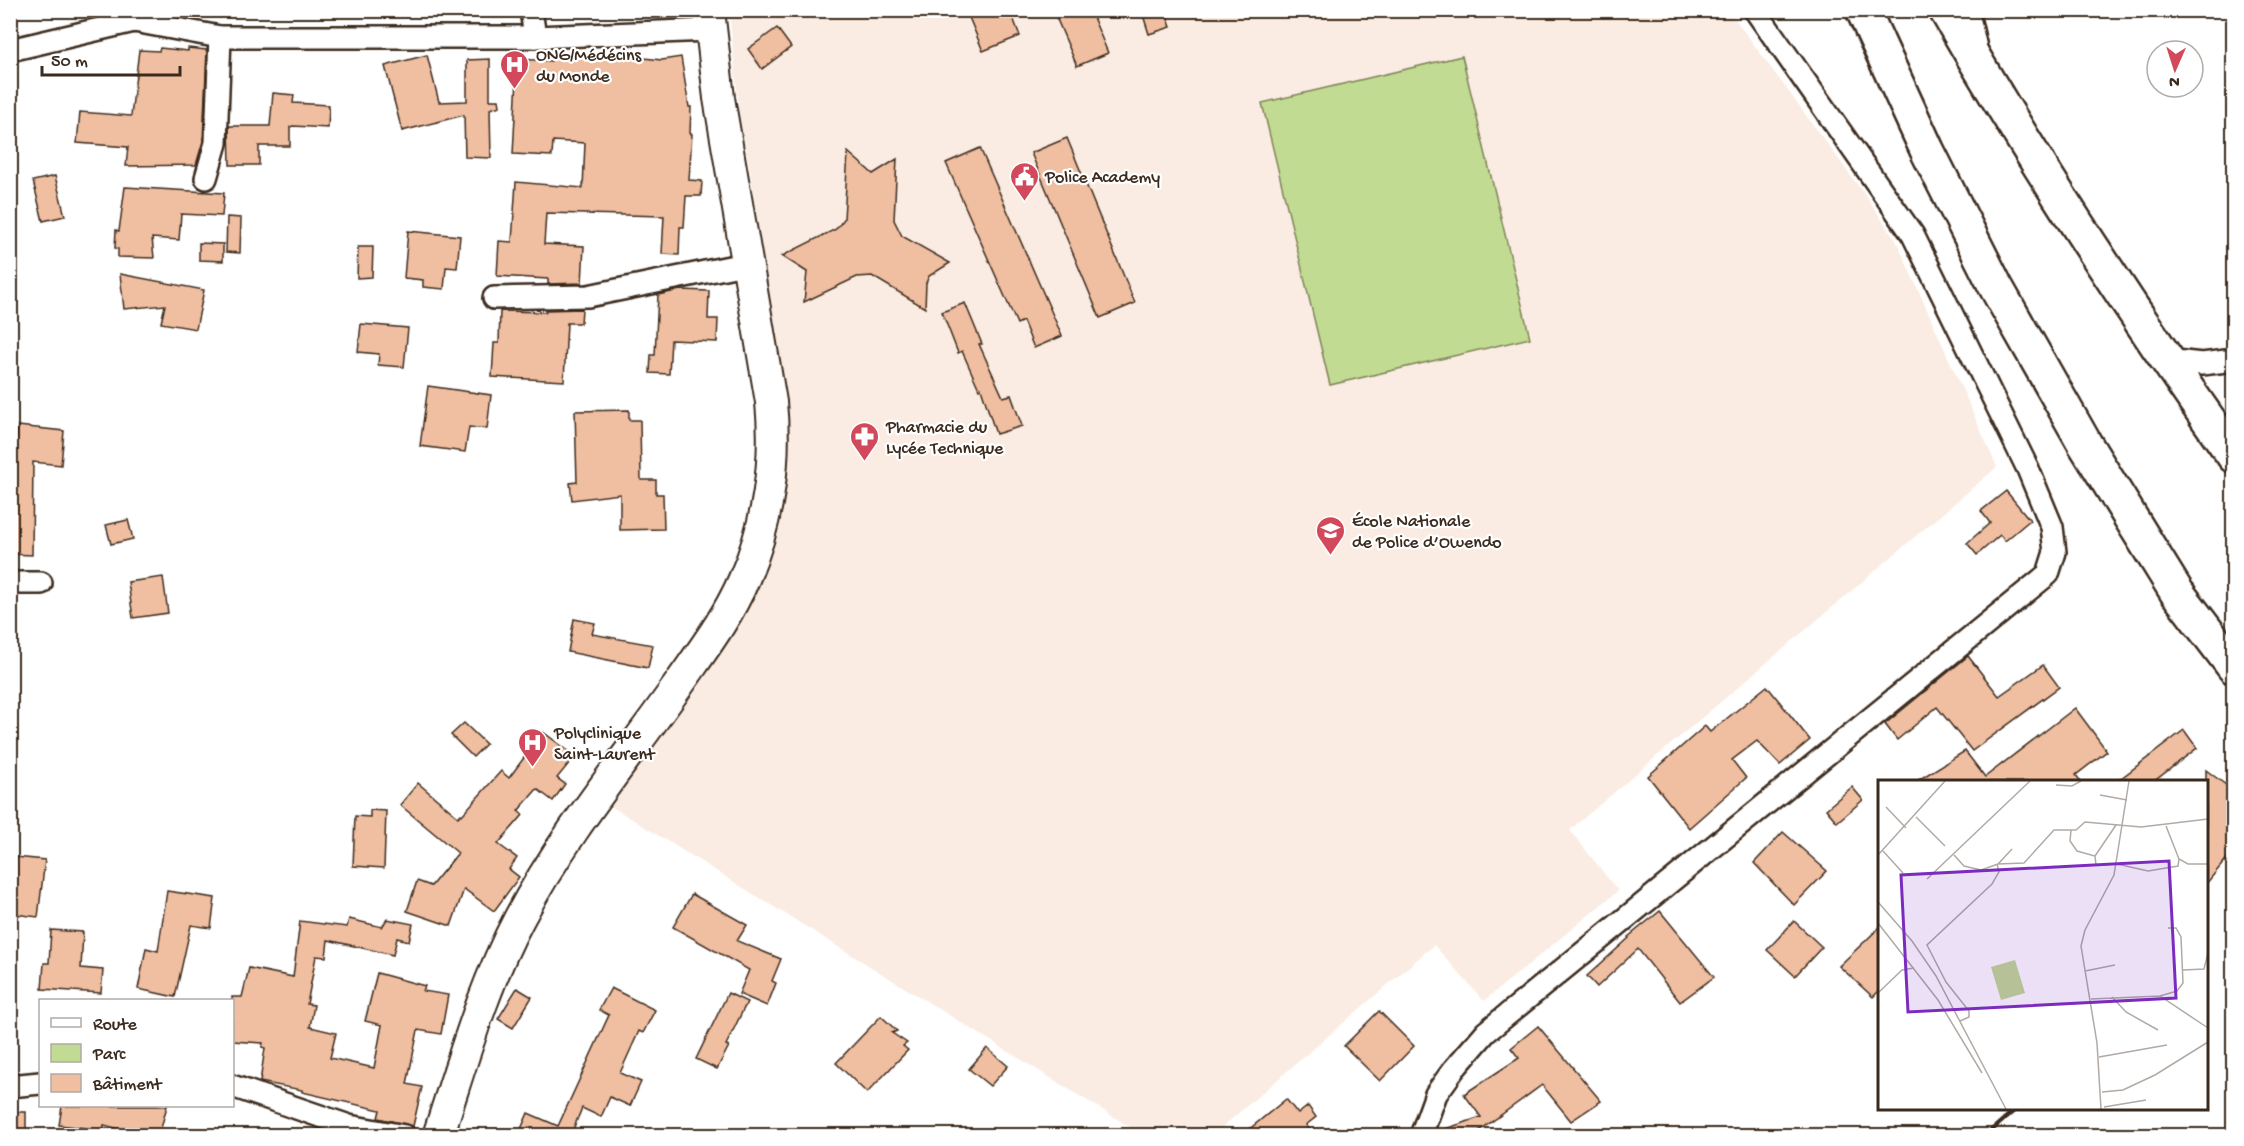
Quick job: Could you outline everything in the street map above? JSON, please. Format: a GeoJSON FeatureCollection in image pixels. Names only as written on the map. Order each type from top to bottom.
{"type":"FeatureCollection","features":[{"type":"Feature","properties":{"kind":"highway"},"geometry":{"type":"LineString","coordinates":[[1863,10],[1927,150],[2002,298],[2085,444],[2176,591],[2234,667]]}},
{"type":"Feature","properties":{"kind":"highway"},"geometry":{"type":"LineString","coordinates":[[1946,10],[1991,89],[2166,360],[2234,456]]}},
{"type":"Feature","properties":{"kind":"street"},"geometry":{"type":"LineString","coordinates":[[531,10],[535,37]]}},
{"type":"Feature","properties":{"kind":"street"},"geometry":{"type":"LineString","coordinates":[[1424,1136],[1423,1130],[1436,1094],[1486,1032],[2048,573],[2055,552],[2052,527],[2028,469],[1912,235],[1755,10]]}},
{"type":"Feature","properties":{"kind":"street"},"geometry":{"type":"LineString","coordinates":[[10,50],[125,16],[220,37],[535,37],[710,20],[719,98],[749,263],[774,427],[769,492],[753,558],[733,603],[718,627],[591,806],[519,919],[488,992],[438,1136]]}},
{"type":"Feature","properties":{"kind":"street"},"geometry":{"type":"LineString","coordinates":[[206,178],[216,143],[220,37]]}},
{"type":"Feature","properties":{"kind":"street"},"geometry":{"type":"LineString","coordinates":[[494,298],[588,296],[749,263]]}},
{"type":"Feature","properties":{"kind":"street"},"geometry":{"type":"LineString","coordinates":[[2166,360],[2202,364],[2234,360]]}},
{"type":"Feature","properties":{"kind":"street"},"geometry":{"type":"LineString","coordinates":[[10,583],[41,584]]}},
{"type":"Feature","properties":{"kind":"street"},"geometry":{"type":"LineString","coordinates":[[10,1086],[39,1083]]}},
{"type":"Feature","properties":{"kind":"street"},"geometry":{"type":"LineString","coordinates":[[234,1087],[349,1126],[405,1136]]}},
{"type":"Feature","properties":{"kind":"lane"},"geometry":{"type":"LineString","coordinates":[[1973,10],[1991,89]]}},
{"type":"Feature","properties":{"kind":"shaded area","name":"École Nationale de Police d’Owendo"},"geometry":{"type":"Polygon","coordinates":[[[729,11],[1729,11],[1896,240],[1997,467],[1570,830],[1618,891],[1484,1001],[1434,945],[1213,1135],[1143,1135],[609,805],[678,713],[739,619],[761,579],[777,531],[785,489],[789,429],[783,376],[740,119],[729,11]]]}},
{"type":"Feature","properties":{"kind":"green space"},"geometry":{"type":"Polygon","coordinates":[[[1462,56],[1530,338],[1330,385],[1262,103],[1462,56]]]}},
{"type":"Feature","properties":{"kind":"building"},"geometry":{"type":"Polygon","coordinates":[[[966,10],[1010,10],[1020,36],[983,51],[966,10]]]}},
{"type":"Feature","properties":{"kind":"building"},"geometry":{"type":"Polygon","coordinates":[[[1053,10],[1090,10],[1108,53],[1077,66],[1053,10]]]}},
{"type":"Feature","properties":{"kind":"building"},"geometry":{"type":"Polygon","coordinates":[[[1165,10],[1171,27],[1149,34],[1143,15],[1165,10]]]}},
{"type":"Feature","properties":{"kind":"building"},"geometry":{"type":"Polygon","coordinates":[[[777,28],[791,47],[762,69],[748,49],[777,28]]]}},
{"type":"Feature","properties":{"kind":"building"},"geometry":{"type":"Polygon","coordinates":[[[160,48],[188,51],[188,48],[207,50],[203,141],[196,165],[126,166],[128,147],[77,143],[80,112],[131,116],[139,50],[159,51],[160,48]]]}},
{"type":"Feature","properties":{"kind":"building"},"geometry":{"type":"Polygon","coordinates":[[[570,54],[616,55],[662,60],[681,57],[689,107],[691,107],[689,180],[702,181],[701,196],[686,196],[684,227],[680,227],[679,255],[662,254],[664,216],[546,213],[544,244],[584,246],[582,283],[548,284],[548,279],[497,276],[499,241],[512,242],[516,182],[583,188],[585,143],[553,141],[552,156],[513,154],[518,59],[551,61],[551,58],[569,59],[570,54]]]}},
{"type":"Feature","properties":{"kind":"building"},"geometry":{"type":"Polygon","coordinates":[[[427,55],[439,102],[467,101],[467,60],[490,59],[490,100],[499,100],[500,106],[490,109],[491,158],[465,157],[464,115],[402,131],[385,66],[427,55]]]}},
{"type":"Feature","properties":{"kind":"building"},"geometry":{"type":"Polygon","coordinates":[[[273,93],[294,95],[293,103],[329,105],[328,128],[290,127],[290,146],[259,146],[259,165],[230,165],[229,126],[270,126],[273,93]]]}},
{"type":"Feature","properties":{"kind":"building"},"geometry":{"type":"Polygon","coordinates":[[[1067,138],[1135,303],[1100,318],[1031,153],[1067,138]]]}},
{"type":"Feature","properties":{"kind":"building"},"geometry":{"type":"Polygon","coordinates":[[[980,148],[1062,336],[1034,348],[1023,321],[1017,324],[946,163],[980,148]]]}},
{"type":"Feature","properties":{"kind":"building"},"geometry":{"type":"Polygon","coordinates":[[[848,152],[873,174],[897,159],[894,220],[902,236],[950,263],[929,276],[926,283],[925,308],[872,276],[857,277],[804,302],[807,272],[782,256],[836,229],[844,219],[848,152]]]}},
{"type":"Feature","properties":{"kind":"building"},"geometry":{"type":"Polygon","coordinates":[[[55,176],[65,216],[43,221],[33,181],[55,176]]]}},
{"type":"Feature","properties":{"kind":"building"},"geometry":{"type":"Polygon","coordinates":[[[125,187],[224,193],[222,216],[181,214],[179,240],[152,238],[154,258],[118,257],[118,249],[115,248],[116,230],[119,231],[125,187]]]}},
{"type":"Feature","properties":{"kind":"building"},"geometry":{"type":"Polygon","coordinates":[[[227,217],[241,218],[240,253],[226,252],[227,217]]]}},
{"type":"Feature","properties":{"kind":"building"},"geometry":{"type":"Polygon","coordinates":[[[408,231],[460,236],[457,268],[446,267],[444,289],[423,287],[423,280],[404,278],[408,231]]]}},
{"type":"Feature","properties":{"kind":"building"},"geometry":{"type":"Polygon","coordinates":[[[199,243],[223,244],[223,261],[199,260],[199,243]]]}},
{"type":"Feature","properties":{"kind":"building"},"geometry":{"type":"Polygon","coordinates":[[[358,247],[373,247],[372,277],[357,278],[358,247]]]}},
{"type":"Feature","properties":{"kind":"building"},"geometry":{"type":"Polygon","coordinates":[[[120,274],[204,290],[196,329],[161,323],[165,305],[124,309],[120,274]]]}},
{"type":"Feature","properties":{"kind":"building"},"geometry":{"type":"Polygon","coordinates":[[[680,290],[709,291],[708,319],[718,319],[717,342],[671,340],[669,374],[650,373],[651,355],[655,355],[658,295],[680,290]]]}},
{"type":"Feature","properties":{"kind":"building"},"geometry":{"type":"Polygon","coordinates":[[[965,303],[982,344],[979,344],[1003,397],[1011,395],[1022,426],[996,434],[981,388],[979,389],[962,351],[958,353],[942,312],[965,303]]]}},
{"type":"Feature","properties":{"kind":"building"},"geometry":{"type":"Polygon","coordinates":[[[582,309],[581,323],[567,323],[564,381],[492,377],[494,343],[499,343],[500,311],[546,312],[546,310],[582,309]]]}},
{"type":"Feature","properties":{"kind":"building"},"geometry":{"type":"Polygon","coordinates":[[[361,324],[408,328],[404,367],[378,365],[379,354],[358,352],[361,324]]]}},
{"type":"Feature","properties":{"kind":"building"},"geometry":{"type":"Polygon","coordinates":[[[428,386],[491,395],[487,429],[469,427],[465,452],[420,446],[428,386]]]}},
{"type":"Feature","properties":{"kind":"building"},"geometry":{"type":"Polygon","coordinates":[[[629,410],[629,420],[640,420],[641,480],[656,480],[656,494],[663,494],[664,529],[620,530],[620,494],[572,500],[570,483],[577,482],[575,411],[629,410]]]}},
{"type":"Feature","properties":{"kind":"building"},"geometry":{"type":"Polygon","coordinates":[[[18,426],[64,431],[61,465],[33,462],[32,555],[10,554],[10,483],[12,483],[18,426]]]}},
{"type":"Feature","properties":{"kind":"building"},"geometry":{"type":"Polygon","coordinates":[[[2006,491],[2030,520],[2005,541],[2000,535],[1977,555],[1967,543],[1990,523],[1981,511],[2006,491]]]}},
{"type":"Feature","properties":{"kind":"building"},"geometry":{"type":"Polygon","coordinates":[[[128,520],[133,539],[111,544],[106,525],[128,520]]]}},
{"type":"Feature","properties":{"kind":"building"},"geometry":{"type":"Polygon","coordinates":[[[163,577],[168,613],[133,618],[128,582],[163,577]]]}},
{"type":"Feature","properties":{"kind":"building"},"geometry":{"type":"Polygon","coordinates":[[[574,619],[595,623],[592,634],[653,645],[648,668],[568,652],[574,619]]]}},
{"type":"Feature","properties":{"kind":"building"},"geometry":{"type":"Polygon","coordinates":[[[1968,656],[1999,696],[2043,665],[2059,687],[1972,751],[1937,707],[1897,740],[1885,724],[1968,656]]]}},
{"type":"Feature","properties":{"kind":"building"},"geometry":{"type":"Polygon","coordinates":[[[1767,686],[1810,740],[1780,765],[1757,741],[1732,760],[1746,778],[1689,828],[1648,776],[1705,726],[1710,732],[1767,686]]]}},
{"type":"Feature","properties":{"kind":"building"},"geometry":{"type":"Polygon","coordinates":[[[2075,708],[2107,751],[2076,775],[2080,780],[1918,780],[1965,751],[1985,777],[2075,708]]]}},
{"type":"Feature","properties":{"kind":"building"},"geometry":{"type":"Polygon","coordinates":[[[464,723],[486,744],[473,757],[451,735],[464,723]]]}},
{"type":"Feature","properties":{"kind":"building"},"geometry":{"type":"Polygon","coordinates":[[[2184,730],[2197,748],[2156,780],[2119,780],[2184,730]]]}},
{"type":"Feature","properties":{"kind":"building"},"geometry":{"type":"Polygon","coordinates":[[[543,732],[575,756],[557,778],[565,784],[553,801],[537,789],[518,811],[523,815],[498,844],[517,858],[509,869],[519,877],[494,911],[464,889],[451,926],[407,911],[417,881],[431,886],[458,853],[400,805],[418,783],[458,817],[462,815],[501,771],[509,778],[543,732]]]}},
{"type":"Feature","properties":{"kind":"building"},"geometry":{"type":"Polygon","coordinates":[[[2206,770],[2234,791],[2234,850],[2208,882],[2208,780],[2206,780],[2206,770]]]}},
{"type":"Feature","properties":{"kind":"building"},"geometry":{"type":"Polygon","coordinates":[[[1852,787],[1863,800],[1837,822],[1826,809],[1852,787]]]}},
{"type":"Feature","properties":{"kind":"building"},"geometry":{"type":"Polygon","coordinates":[[[370,810],[386,811],[384,868],[353,866],[355,816],[370,817],[370,810]]]}},
{"type":"Feature","properties":{"kind":"building"},"geometry":{"type":"Polygon","coordinates":[[[1783,832],[1827,871],[1794,905],[1754,863],[1783,832]]]}},
{"type":"Feature","properties":{"kind":"building"},"geometry":{"type":"Polygon","coordinates":[[[15,857],[45,860],[38,917],[15,914],[17,903],[10,902],[10,872],[13,872],[15,857]]]}},
{"type":"Feature","properties":{"kind":"building"},"geometry":{"type":"Polygon","coordinates":[[[167,891],[215,898],[211,928],[191,925],[175,997],[138,989],[146,948],[158,951],[167,891]]]}},
{"type":"Feature","properties":{"kind":"building"},"geometry":{"type":"Polygon","coordinates":[[[692,894],[747,925],[737,941],[781,959],[772,981],[776,983],[767,1006],[739,994],[749,970],[673,927],[692,894]]]}},
{"type":"Feature","properties":{"kind":"building"},"geometry":{"type":"Polygon","coordinates":[[[1660,911],[1714,977],[1680,1002],[1638,949],[1597,987],[1587,976],[1628,937],[1660,911]]]}},
{"type":"Feature","properties":{"kind":"building"},"geometry":{"type":"Polygon","coordinates":[[[349,919],[382,927],[387,919],[413,924],[409,941],[397,938],[393,955],[328,940],[326,957],[316,956],[307,1004],[314,1005],[310,1027],[336,1033],[330,1058],[374,1068],[382,1025],[365,1021],[377,973],[425,986],[423,991],[448,995],[441,1034],[418,1030],[407,1084],[422,1087],[413,1126],[378,1118],[380,1110],[260,1082],[265,1048],[262,1047],[263,1043],[234,1041],[234,999],[232,997],[242,997],[249,968],[293,977],[300,921],[347,927],[349,919]]]}},
{"type":"Feature","properties":{"kind":"building"},"geometry":{"type":"Polygon","coordinates":[[[1794,921],[1822,947],[1795,976],[1767,950],[1794,921]]]}},
{"type":"Feature","properties":{"kind":"building"},"geometry":{"type":"Polygon","coordinates":[[[1878,929],[1878,992],[1873,997],[1839,966],[1878,929]]]}},
{"type":"Feature","properties":{"kind":"building"},"geometry":{"type":"Polygon","coordinates":[[[51,930],[83,932],[81,968],[103,970],[101,993],[42,989],[44,963],[49,963],[51,930]]]}},
{"type":"Feature","properties":{"kind":"building"},"geometry":{"type":"Polygon","coordinates":[[[517,988],[532,997],[513,1028],[498,1019],[517,988]]]}},
{"type":"Feature","properties":{"kind":"building"},"geometry":{"type":"Polygon","coordinates":[[[611,988],[655,1010],[643,1033],[639,1031],[620,1073],[641,1082],[630,1106],[610,1097],[601,1117],[582,1108],[572,1132],[580,1136],[518,1136],[528,1113],[558,1126],[609,1015],[599,1010],[611,988]]]}},
{"type":"Feature","properties":{"kind":"building"},"geometry":{"type":"Polygon","coordinates":[[[728,993],[747,1002],[717,1069],[696,1059],[728,993]]]}},
{"type":"Feature","properties":{"kind":"building"},"geometry":{"type":"Polygon","coordinates":[[[1379,1011],[1414,1046],[1380,1081],[1344,1046],[1379,1011]]]}},
{"type":"Feature","properties":{"kind":"building"},"geometry":{"type":"Polygon","coordinates":[[[881,1016],[897,1031],[892,1033],[907,1043],[903,1046],[908,1050],[867,1093],[836,1063],[881,1016]]]}},
{"type":"Feature","properties":{"kind":"building"},"geometry":{"type":"Polygon","coordinates":[[[1538,1026],[1601,1101],[1571,1121],[1542,1085],[1472,1136],[1436,1136],[1436,1132],[1481,1117],[1464,1094],[1519,1058],[1511,1048],[1538,1026]]]}},
{"type":"Feature","properties":{"kind":"building"},"geometry":{"type":"Polygon","coordinates":[[[987,1048],[1008,1066],[990,1086],[969,1069],[987,1048]]]}},
{"type":"Feature","properties":{"kind":"building"},"geometry":{"type":"Polygon","coordinates":[[[1286,1099],[1298,1114],[1308,1106],[1316,1117],[1306,1125],[1315,1136],[1241,1136],[1286,1099]]]}},
{"type":"Feature","properties":{"kind":"building"},"geometry":{"type":"Polygon","coordinates":[[[62,1107],[167,1107],[159,1136],[145,1136],[104,1125],[102,1136],[82,1136],[84,1128],[59,1125],[62,1107]]]}},
{"type":"Feature","properties":{"kind":"building"},"geometry":{"type":"Polygon","coordinates":[[[10,1112],[26,1112],[26,1136],[10,1136],[10,1112]]]}},
{"type":"Feature","properties":{"kind":"railway"},"geometry":{"type":"LineString","coordinates":[[1985,1136],[2015,1110]]}},
{"type":"Feature","properties":{"kind":"place","name":"ONG/Médécins du Monde"},"geometry":{"type":"Point","coordinates":[515,90]}},
{"type":"Feature","properties":{"kind":"place","name":"Police Academy"},"geometry":{"type":"Point","coordinates":[1024,202]}},
{"type":"Feature","properties":{"kind":"place","name":"Pharmacie du Lycée Technique"},"geometry":{"type":"Point","coordinates":[865,462]}},
{"type":"Feature","properties":{"kind":"place","name":"École Nationale de Police d’Owendo"},"geometry":{"type":"Point","coordinates":[1331,556]}},
{"type":"Feature","properties":{"kind":"place","name":"Polyclinique Saint-Laurent"},"geometry":{"type":"Point","coordinates":[533,768]}}]}
